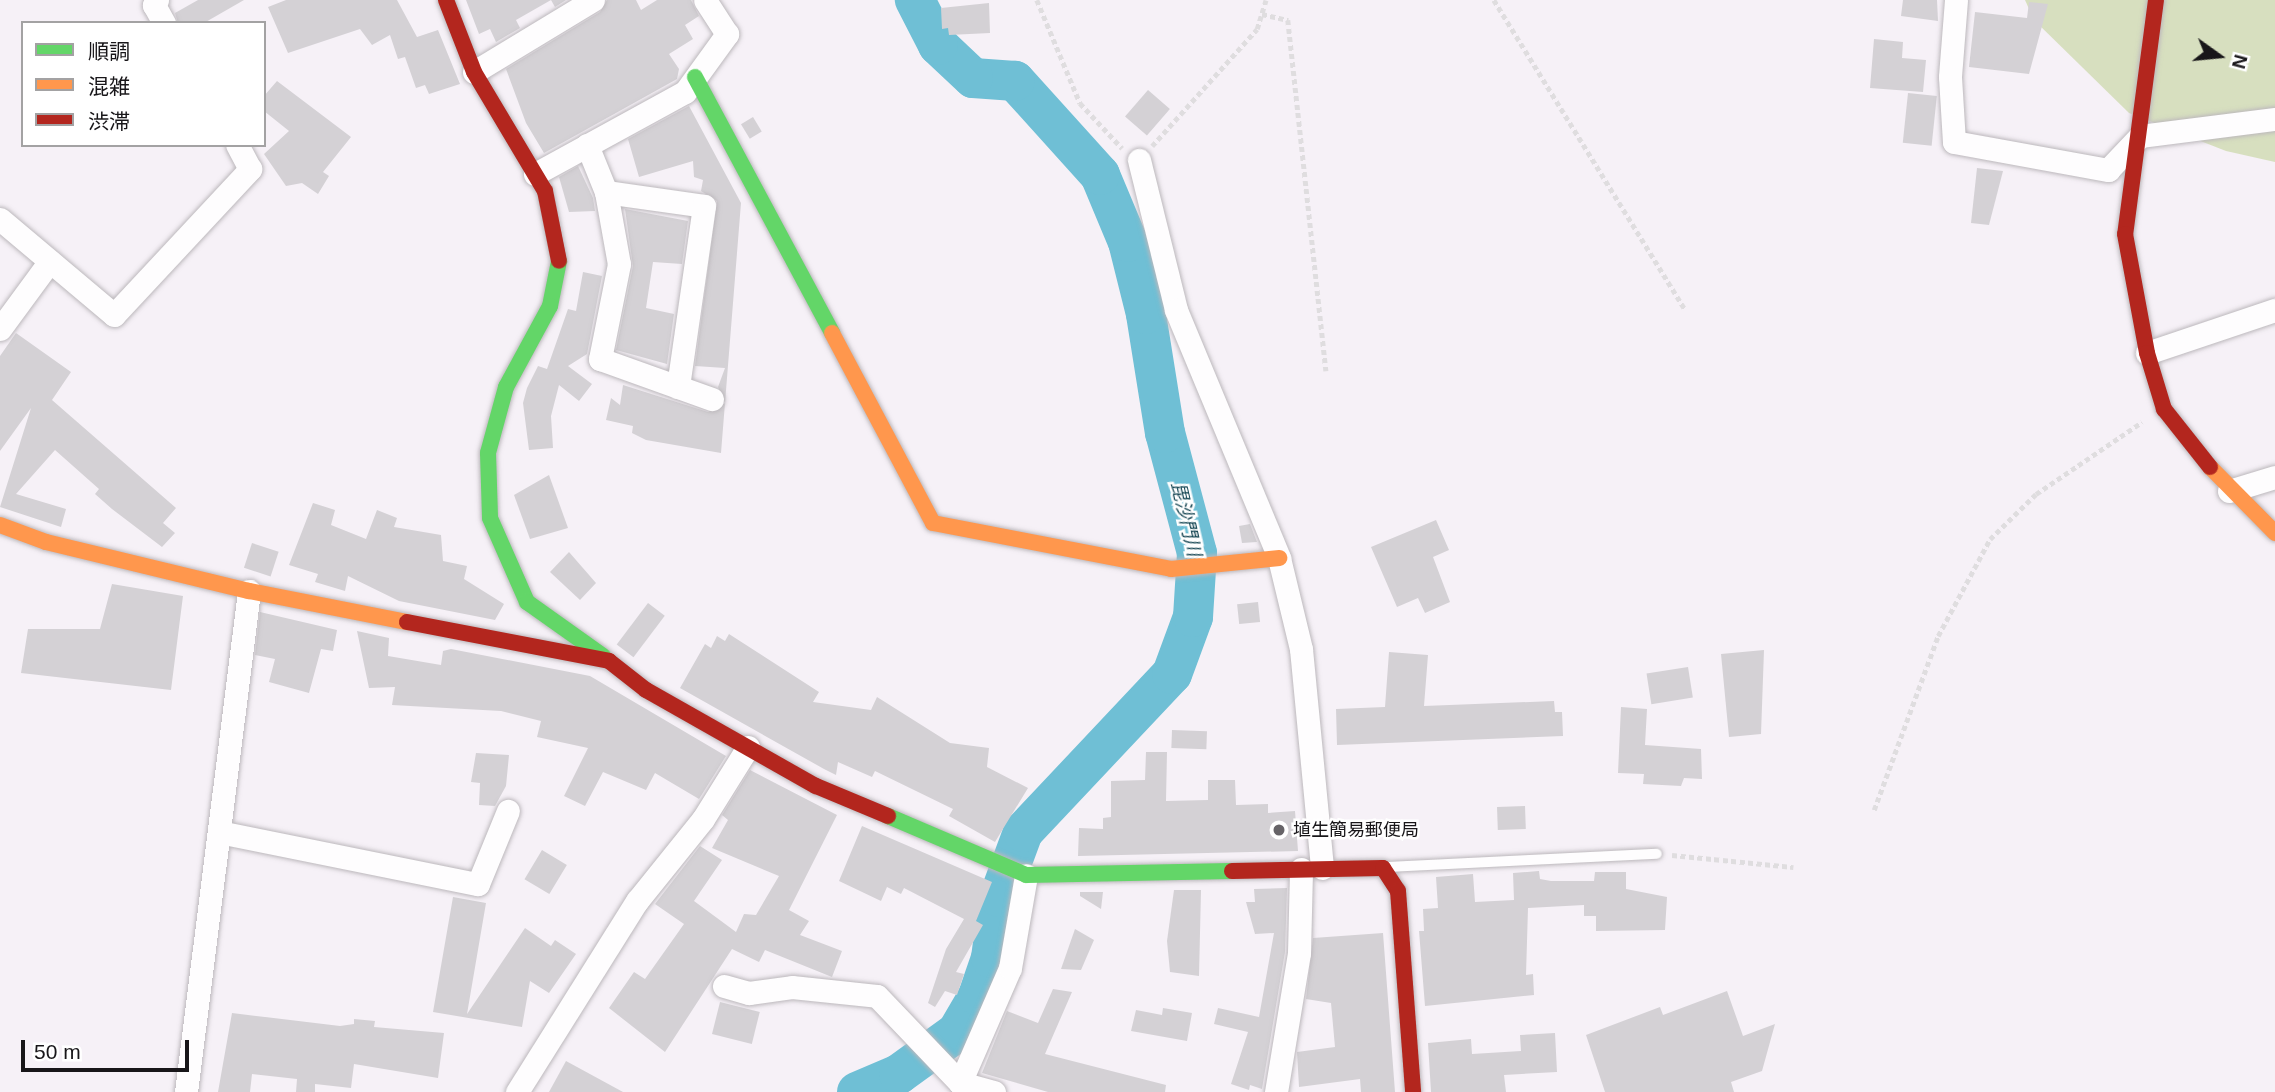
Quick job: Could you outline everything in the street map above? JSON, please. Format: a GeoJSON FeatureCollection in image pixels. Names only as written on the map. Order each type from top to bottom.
{"type":"FeatureCollection","features":[{"type":"Feature","properties":{"kind":"street"},"geometry":{"type":"LineString","coordinates":[[158,0],[154,5],[163,21]]}},
{"type":"Feature","properties":{"kind":"street"},"geometry":{"type":"LineString","coordinates":[[446,0],[474,72],[545,191],[561,253],[550,306],[506,387],[488,453],[489,518],[527,602],[646,690],[748,747],[937,842],[1026,875],[1383,868],[1398,891],[1413,1092]]}},
{"type":"Feature","properties":{"kind":"street"},"geometry":{"type":"LineString","coordinates":[[474,72],[593,0]]}},
{"type":"Feature","properties":{"kind":"street"},"geometry":{"type":"LineString","coordinates":[[535,174],[685,92],[727,34],[705,0]]}},
{"type":"Feature","properties":{"kind":"street"},"geometry":{"type":"LineString","coordinates":[[1956,0],[1950,77],[1954,142],[2108,170],[2140,136],[2275,120]]}},
{"type":"Feature","properties":{"kind":"street"},"geometry":{"type":"LineString","coordinates":[[2156,0],[2125,234],[2147,353],[2164,409],[2229,491],[2275,533]]}},
{"type":"Feature","properties":{"kind":"street"},"geometry":{"type":"LineString","coordinates":[[695,77],[933,523],[1171,569],[1279,558]]}},
{"type":"Feature","properties":{"kind":"street"},"geometry":{"type":"LineString","coordinates":[[587,145],[606,192],[619,264],[600,359],[712,399]]}},
{"type":"Feature","properties":{"kind":"street"},"geometry":{"type":"LineString","coordinates":[[0,219],[114,315],[250,169],[238,147]]}},
{"type":"Feature","properties":{"kind":"street"},"geometry":{"type":"LineString","coordinates":[[1139,160],[1176,310],[1279,558],[1301,649],[1312,869],[1276,1092]]}},
{"type":"Feature","properties":{"kind":"street"},"geometry":{"type":"LineString","coordinates":[[606,192],[705,206],[678,387]]}},
{"type":"Feature","properties":{"kind":"street"},"geometry":{"type":"LineString","coordinates":[[0,329],[50,261]]}},
{"type":"Feature","properties":{"kind":"street"},"geometry":{"type":"LineString","coordinates":[[2147,353],[2275,310]]}},
{"type":"Feature","properties":{"kind":"street"},"geometry":{"type":"LineString","coordinates":[[2229,491],[2275,477]]}},
{"type":"Feature","properties":{"kind":"street"},"geometry":{"type":"LineString","coordinates":[[0,525],[46,542],[249,591],[609,661]]}},
{"type":"Feature","properties":{"kind":"street"},"geometry":{"type":"LineString","coordinates":[[186,1092],[249,591]]}},
{"type":"Feature","properties":{"kind":"street"},"geometry":{"type":"LineString","coordinates":[[517,1092],[637,901],[703,819],[748,747]]}},
{"type":"Feature","properties":{"kind":"street"},"geometry":{"type":"LineString","coordinates":[[219,832],[478,884],[508,811]]}},
{"type":"Feature","properties":{"kind":"street"},"geometry":{"type":"LineString","coordinates":[[960,1083],[1010,968],[1026,875]]}},
{"type":"Feature","properties":{"kind":"street"},"geometry":{"type":"LineString","coordinates":[[724,986],[749,993],[792,987],[877,996],[960,1083],[994,1092]]}},
{"type":"Feature","properties":{"kind":"lane"},"geometry":{"type":"LineString","coordinates":[[1383,868],[1657,854]]}},
{"type":"Feature","properties":{"kind":"path"},"geometry":{"type":"LineString","coordinates":[[1037,0],[1080,103],[1104,134],[1139,160],[1257,29],[1266,0]]}},
{"type":"Feature","properties":{"kind":"path"},"geometry":{"type":"LineString","coordinates":[[1494,0],[1685,309]]}},
{"type":"Feature","properties":{"kind":"path"},"geometry":{"type":"LineString","coordinates":[[1262,14],[1288,20],[1326,370]]}},
{"type":"Feature","properties":{"kind":"path"},"geometry":{"type":"LineString","coordinates":[[1874,810],[1938,636],[1990,539],[2036,494],[2164,409]]}},
{"type":"Feature","properties":{"kind":"path"},"geometry":{"type":"LineString","coordinates":[[1657,854],[1793,867]]}},
{"type":"Feature","properties":{"kind":"green space"},"geometry":{"type":"Polygon","coordinates":[[[2025,0],[2275,0],[2275,162],[2226,151],[2129,113],[2034,20],[2025,0]]]}},
{"type":"Feature","properties":{"kind":"building"},"geometry":{"type":"Polygon","coordinates":[[[198,0],[244,0],[207,21],[177,21],[175,13],[198,0]]]}},
{"type":"Feature","properties":{"kind":"building"},"geometry":{"type":"Polygon","coordinates":[[[286,0],[397,0],[417,37],[438,30],[460,84],[429,94],[425,85],[416,88],[405,57],[398,59],[390,35],[372,45],[360,29],[288,53],[268,7],[286,0]]]}},
{"type":"Feature","properties":{"kind":"building"},"geometry":{"type":"Polygon","coordinates":[[[466,0],[551,0],[516,20],[520,28],[496,42],[490,29],[479,34],[466,0]]]}},
{"type":"Feature","properties":{"kind":"building"},"geometry":{"type":"Polygon","coordinates":[[[551,0],[566,0],[555,7],[551,0]]]}},
{"type":"Feature","properties":{"kind":"building"},"geometry":{"type":"Polygon","coordinates":[[[607,0],[636,0],[641,10],[657,0],[691,0],[699,16],[685,25],[693,39],[669,54],[679,69],[677,79],[544,153],[526,123],[506,69],[600,12],[607,0]]]}},
{"type":"Feature","properties":{"kind":"building"},"geometry":{"type":"Polygon","coordinates":[[[1903,0],[1937,0],[1938,21],[1901,16],[1903,0]]]}},
{"type":"Feature","properties":{"kind":"building"},"geometry":{"type":"Polygon","coordinates":[[[2029,2],[2048,4],[2029,74],[1969,67],[1975,12],[2027,18],[2029,2]]]}},
{"type":"Feature","properties":{"kind":"building"},"geometry":{"type":"Polygon","coordinates":[[[989,3],[990,33],[949,35],[948,28],[942,29],[941,8],[989,3]]]}},
{"type":"Feature","properties":{"kind":"building"},"geometry":{"type":"Polygon","coordinates":[[[1874,39],[1903,42],[1902,58],[1926,60],[1923,92],[1870,88],[1874,39]]]}},
{"type":"Feature","properties":{"kind":"building"},"geometry":{"type":"Polygon","coordinates":[[[277,81],[351,137],[323,172],[329,176],[318,194],[302,183],[286,186],[264,154],[289,131],[266,113],[266,94],[277,81]]]}},
{"type":"Feature","properties":{"kind":"building"},"geometry":{"type":"Polygon","coordinates":[[[1148,90],[1170,109],[1147,135],[1125,116],[1148,90]]]}},
{"type":"Feature","properties":{"kind":"building"},"geometry":{"type":"Polygon","coordinates":[[[1908,93],[1937,96],[1932,146],[1903,143],[1908,93]]]}},
{"type":"Feature","properties":{"kind":"building"},"geometry":{"type":"Polygon","coordinates":[[[689,106],[741,203],[725,403],[718,387],[725,368],[695,366],[717,201],[701,191],[703,180],[694,177],[693,161],[639,177],[628,139],[689,106]]]}},
{"type":"Feature","properties":{"kind":"building"},"geometry":{"type":"Polygon","coordinates":[[[753,117],[762,132],[750,139],[741,124],[753,117]]]}},
{"type":"Feature","properties":{"kind":"building"},"geometry":{"type":"Polygon","coordinates":[[[578,166],[593,198],[595,211],[569,212],[559,177],[578,166]]]}},
{"type":"Feature","properties":{"kind":"building"},"geometry":{"type":"Polygon","coordinates":[[[1977,168],[2003,171],[1989,225],[1971,223],[1977,168]]]}},
{"type":"Feature","properties":{"kind":"building"},"geometry":{"type":"Polygon","coordinates":[[[625,209],[688,221],[682,264],[653,262],[646,308],[674,314],[667,364],[616,350],[633,266],[625,209]]]}},
{"type":"Feature","properties":{"kind":"building"},"geometry":{"type":"Polygon","coordinates":[[[583,272],[602,276],[587,354],[568,366],[592,384],[579,401],[559,385],[551,416],[553,448],[529,450],[523,403],[527,388],[538,366],[547,369],[568,309],[576,311],[583,272]]]}},
{"type":"Feature","properties":{"kind":"building"},"geometry":{"type":"Polygon","coordinates":[[[16,333],[71,372],[52,400],[176,508],[163,523],[175,533],[162,547],[95,494],[99,489],[55,450],[16,494],[66,509],[61,527],[0,507],[31,408],[0,451],[0,356],[16,333]]]}},
{"type":"Feature","properties":{"kind":"building"},"geometry":{"type":"Polygon","coordinates":[[[623,385],[708,412],[725,403],[721,453],[646,440],[632,433],[633,426],[606,420],[611,398],[620,405],[623,385]]]}},
{"type":"Feature","properties":{"kind":"building"},"geometry":{"type":"Polygon","coordinates":[[[549,475],[568,528],[530,539],[514,495],[549,475]]]}},
{"type":"Feature","properties":{"kind":"building"},"geometry":{"type":"Polygon","coordinates":[[[313,503],[335,510],[331,525],[366,539],[377,510],[397,518],[394,527],[441,535],[443,561],[467,566],[464,579],[504,604],[495,620],[399,601],[348,576],[345,591],[315,582],[318,574],[289,565],[313,503]]]}},
{"type":"Feature","properties":{"kind":"building"},"geometry":{"type":"Polygon","coordinates":[[[1436,520],[1449,550],[1433,557],[1450,602],[1425,613],[1418,598],[1397,607],[1371,547],[1436,520]]]}},
{"type":"Feature","properties":{"kind":"building"},"geometry":{"type":"Polygon","coordinates":[[[1250,524],[1257,542],[1242,543],[1239,526],[1250,524]]]}},
{"type":"Feature","properties":{"kind":"building"},"geometry":{"type":"Polygon","coordinates":[[[252,543],[279,552],[271,576],[244,568],[252,543]]]}},
{"type":"Feature","properties":{"kind":"building"},"geometry":{"type":"Polygon","coordinates":[[[569,552],[596,583],[580,600],[550,572],[569,552]]]}},
{"type":"Feature","properties":{"kind":"building"},"geometry":{"type":"Polygon","coordinates":[[[112,584],[183,596],[171,690],[21,673],[28,629],[100,629],[112,584]]]}},
{"type":"Feature","properties":{"kind":"building"},"geometry":{"type":"Polygon","coordinates":[[[1258,602],[1260,622],[1239,624],[1237,604],[1258,602]]]}},
{"type":"Feature","properties":{"kind":"building"},"geometry":{"type":"Polygon","coordinates":[[[648,603],[665,616],[633,657],[617,645],[648,603]]]}},
{"type":"Feature","properties":{"kind":"building"},"geometry":{"type":"Polygon","coordinates":[[[260,612],[337,630],[333,651],[321,649],[309,693],[269,682],[275,659],[255,655],[260,612]]]}},
{"type":"Feature","properties":{"kind":"building"},"geometry":{"type":"Polygon","coordinates":[[[357,631],[389,638],[388,656],[441,665],[443,651],[451,649],[590,676],[726,756],[699,799],[655,773],[646,790],[603,772],[585,806],[564,796],[588,748],[537,737],[541,721],[501,711],[392,705],[395,687],[369,688],[357,631]]]}},
{"type":"Feature","properties":{"kind":"building"},"geometry":{"type":"Polygon","coordinates":[[[729,634],[819,692],[813,702],[871,710],[877,697],[950,743],[989,748],[987,767],[1028,788],[995,842],[949,816],[953,809],[875,771],[872,777],[838,762],[836,775],[680,688],[705,644],[711,648],[717,636],[725,641],[729,634]]]}},
{"type":"Feature","properties":{"kind":"building"},"geometry":{"type":"Polygon","coordinates":[[[1764,650],[1761,734],[1729,737],[1721,654],[1764,650]]]}},
{"type":"Feature","properties":{"kind":"building"},"geometry":{"type":"Polygon","coordinates":[[[1389,652],[1428,655],[1424,706],[1554,701],[1555,712],[1562,712],[1563,736],[1337,745],[1336,709],[1385,707],[1389,652]]]}},
{"type":"Feature","properties":{"kind":"building"},"geometry":{"type":"Polygon","coordinates":[[[1688,667],[1693,698],[1651,704],[1647,674],[1688,667]]]}},
{"type":"Feature","properties":{"kind":"building"},"geometry":{"type":"Polygon","coordinates":[[[1621,707],[1647,709],[1645,745],[1701,749],[1702,779],[1684,778],[1681,786],[1643,784],[1644,774],[1618,773],[1621,707]]]}},
{"type":"Feature","properties":{"kind":"building"},"geometry":{"type":"Polygon","coordinates":[[[1172,730],[1207,731],[1206,749],[1171,748],[1172,730]]]}},
{"type":"Feature","properties":{"kind":"building"},"geometry":{"type":"Polygon","coordinates":[[[1146,752],[1167,752],[1166,801],[1208,800],[1208,780],[1235,780],[1236,805],[1268,804],[1268,813],[1295,811],[1298,851],[1078,856],[1079,828],[1103,829],[1103,818],[1111,817],[1111,781],[1145,780],[1146,752]]]}},
{"type":"Feature","properties":{"kind":"building"},"geometry":{"type":"Polygon","coordinates":[[[476,753],[509,755],[506,786],[495,806],[479,805],[480,783],[471,782],[476,753]]]}},
{"type":"Feature","properties":{"kind":"building"},"geometry":{"type":"Polygon","coordinates":[[[750,770],[837,815],[789,910],[809,921],[800,935],[842,951],[832,977],[765,950],[759,962],[732,949],[665,1052],[609,1008],[634,972],[645,979],[684,924],[655,904],[700,846],[722,860],[694,901],[736,932],[744,914],[756,915],[779,876],[712,848],[728,820],[722,815],[750,770]]]}},
{"type":"Feature","properties":{"kind":"building"},"geometry":{"type":"Polygon","coordinates":[[[1525,806],[1526,829],[1498,830],[1497,807],[1525,806]]]}},
{"type":"Feature","properties":{"kind":"building"},"geometry":{"type":"Polygon","coordinates":[[[862,826],[992,882],[976,921],[983,925],[956,972],[964,974],[957,995],[945,991],[935,1007],[928,1003],[946,949],[964,919],[904,888],[901,894],[887,887],[881,901],[839,881],[862,826]]]}},
{"type":"Feature","properties":{"kind":"building"},"geometry":{"type":"Polygon","coordinates":[[[542,850],[567,865],[549,894],[524,879],[542,850]]]}},
{"type":"Feature","properties":{"kind":"building"},"geometry":{"type":"Polygon","coordinates":[[[1539,871],[1540,879],[1551,881],[1594,881],[1595,872],[1626,872],[1626,889],[1667,897],[1665,930],[1596,931],[1596,916],[1584,916],[1584,905],[1528,908],[1526,975],[1533,974],[1534,995],[1425,1006],[1419,931],[1424,931],[1423,909],[1438,908],[1436,877],[1473,874],[1475,902],[1514,900],[1513,873],[1539,871]]]}},
{"type":"Feature","properties":{"kind":"building"},"geometry":{"type":"Polygon","coordinates":[[[1287,888],[1285,952],[1262,1089],[1250,1085],[1249,1090],[1231,1084],[1248,1032],[1214,1024],[1218,1008],[1259,1017],[1274,933],[1255,934],[1246,902],[1255,902],[1254,889],[1287,888]]]}},
{"type":"Feature","properties":{"kind":"building"},"geometry":{"type":"Polygon","coordinates":[[[1174,890],[1201,890],[1199,976],[1170,972],[1167,941],[1174,890]]]}},
{"type":"Feature","properties":{"kind":"building"},"geometry":{"type":"Polygon","coordinates":[[[1080,892],[1103,892],[1101,909],[1080,896],[1080,892]]]}},
{"type":"Feature","properties":{"kind":"building"},"geometry":{"type":"Polygon","coordinates":[[[453,897],[486,903],[467,1014],[525,928],[551,946],[555,940],[576,954],[549,993],[530,981],[522,1027],[433,1012],[453,897]]]}},
{"type":"Feature","properties":{"kind":"building"},"geometry":{"type":"Polygon","coordinates":[[[1075,929],[1094,940],[1081,970],[1061,969],[1075,929]]]}},
{"type":"Feature","properties":{"kind":"building"},"geometry":{"type":"Polygon","coordinates":[[[1383,933],[1395,1092],[1361,1092],[1360,1079],[1299,1087],[1297,1052],[1335,1047],[1331,1003],[1306,999],[1313,938],[1383,933]]]}},
{"type":"Feature","properties":{"kind":"building"},"geometry":{"type":"Polygon","coordinates":[[[1053,989],[1072,992],[1045,1054],[1166,1085],[1165,1092],[1048,1092],[982,1073],[1007,1011],[1038,1023],[1053,989]]]}},
{"type":"Feature","properties":{"kind":"building"},"geometry":{"type":"Polygon","coordinates":[[[1727,991],[1743,1036],[1775,1024],[1762,1071],[1731,1082],[1734,1092],[1605,1092],[1586,1035],[1660,1007],[1663,1015],[1727,991]]]}},
{"type":"Feature","properties":{"kind":"building"},"geometry":{"type":"Polygon","coordinates":[[[720,1002],[760,1012],[752,1044],[712,1034],[720,1002]]]}},
{"type":"Feature","properties":{"kind":"building"},"geometry":{"type":"Polygon","coordinates":[[[1163,1008],[1192,1013],[1187,1041],[1131,1031],[1136,1010],[1162,1015],[1163,1008]]]}},
{"type":"Feature","properties":{"kind":"building"},"geometry":{"type":"Polygon","coordinates":[[[232,1013],[340,1026],[354,1024],[354,1019],[375,1021],[374,1027],[444,1033],[438,1078],[354,1064],[351,1088],[315,1084],[315,1092],[296,1092],[297,1079],[252,1074],[250,1092],[218,1092],[232,1013]]]}},
{"type":"Feature","properties":{"kind":"building"},"geometry":{"type":"Polygon","coordinates":[[[1555,1033],[1557,1072],[1504,1075],[1506,1092],[1431,1092],[1428,1043],[1471,1039],[1472,1054],[1521,1051],[1520,1035],[1555,1033]]]}},
{"type":"Feature","properties":{"kind":"building"},"geometry":{"type":"Polygon","coordinates":[[[566,1061],[623,1092],[549,1092],[566,1061]]]}},
{"type":"Feature","properties":{"kind":"waterway","name":"毘沙門川"},"geometry":{"type":"LineString","coordinates":[[857,1092],[899,1074],[957,1032],[978,996],[991,958],[999,897],[1023,832],[1172,674],[1193,617],[1197,553],[1165,433],[1146,314],[1128,242],[1100,175],[1015,81],[973,78],[938,45],[915,0]]}},
{"type":"Feature","properties":{"kind":"traffic: fast"},"geometry":{"type":"LineString","coordinates":[[695,77],[832,333]]}},
{"type":"Feature","properties":{"kind":"traffic: fast"},"geometry":{"type":"LineString","coordinates":[[559,261],[550,306],[506,387],[488,453],[490,518],[527,602],[603,656]]}},
{"type":"Feature","properties":{"kind":"traffic: fast"},"geometry":{"type":"LineString","coordinates":[[888,816],[1026,875],[1232,871]]}},
{"type":"Feature","properties":{"kind":"traffic: slow"},"geometry":{"type":"LineString","coordinates":[[832,333],[933,523],[1171,569],[1279,558]]}},
{"type":"Feature","properties":{"kind":"traffic: slow"},"geometry":{"type":"LineString","coordinates":[[2210,467],[2275,533]]}},
{"type":"Feature","properties":{"kind":"traffic: slow"},"geometry":{"type":"LineString","coordinates":[[0,525],[46,542],[249,591],[407,622]]}},
{"type":"Feature","properties":{"kind":"traffic: jam"},"geometry":{"type":"LineString","coordinates":[[446,0],[474,72],[545,191],[559,261]]}},
{"type":"Feature","properties":{"kind":"traffic: jam"},"geometry":{"type":"LineString","coordinates":[[2156,0],[2125,234],[2147,353],[2164,409],[2210,467]]}},
{"type":"Feature","properties":{"kind":"traffic: jam"},"geometry":{"type":"LineString","coordinates":[[407,622],[609,661],[646,690],[816,786],[888,816]]}},
{"type":"Feature","properties":{"kind":"traffic: jam"},"geometry":{"type":"LineString","coordinates":[[1232,871],[1383,868],[1398,891],[1413,1092]]}},
{"type":"Feature","properties":{"kind":"place","name":"埴生簡易郵便局"},"geometry":{"type":"Point","coordinates":[1279,830]}}]}
